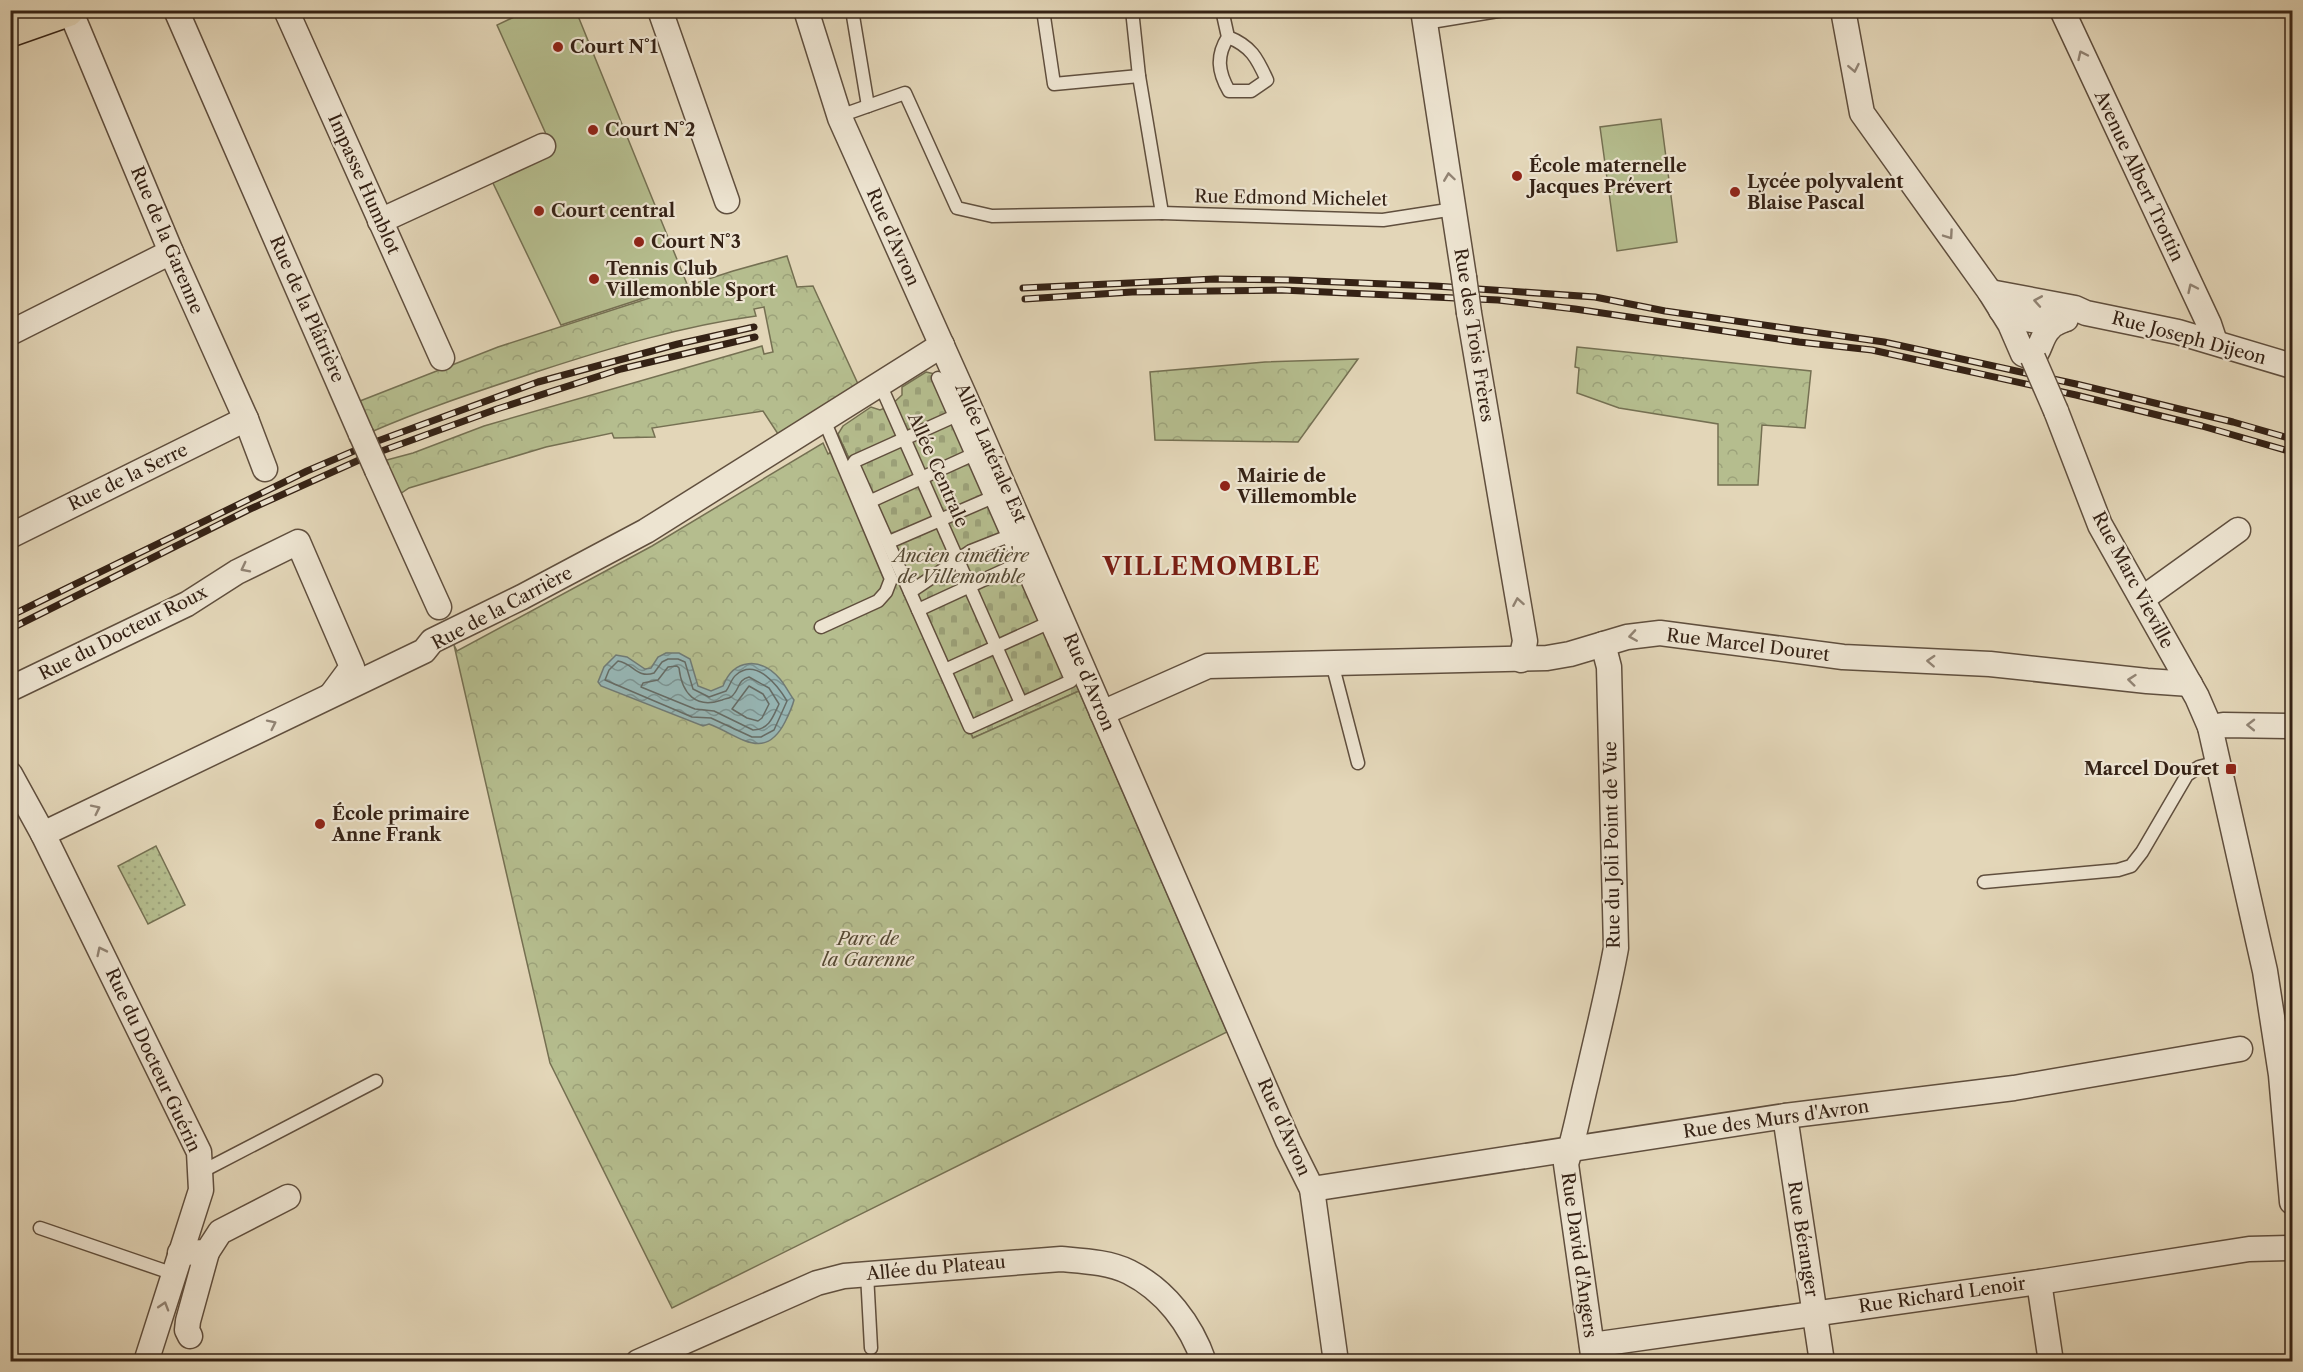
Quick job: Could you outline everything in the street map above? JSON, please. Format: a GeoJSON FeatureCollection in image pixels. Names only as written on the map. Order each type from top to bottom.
{"type":"FeatureCollection","features":[{"type":"Feature","properties":{"kind":"main road"},"geometry":{"type":"LineString","coordinates":[[10,30],[68,10]]}},
{"type":"Feature","properties":{"kind":"street","name":"Rue de la Garenne"},"geometry":{"type":"LineString","coordinates":[[68,10],[171,252],[246,419],[265,469]]}},
{"type":"Feature","properties":{"kind":"street","name":"Rue de la Plâtrière"},"geometry":{"type":"LineString","coordinates":[[176,10],[439,607]]}},
{"type":"Feature","properties":{"kind":"street","name":"Impasse Humblot"},"geometry":{"type":"LineString","coordinates":[[286,10],[442,358]]}},
{"type":"Feature","properties":{"kind":"street"},"geometry":{"type":"LineString","coordinates":[[660,10],[728,201]]}},
{"type":"Feature","properties":{"kind":"street","name":"Rue d'Avron"},"geometry":{"type":"LineString","coordinates":[[806,10],[840,118],[942,345],[1288,1141],[1312,1189],[1336,1362]]}},
{"type":"Feature","properties":{"kind":"street","name":"Rue Marc Vieville"},"geometry":{"type":"LineString","coordinates":[[1843,10],[1862,113],[1995,301],[2010,324],[2023,354],[2033,358],[2100,525],[2190,684],[2210,727],[2287,1074],[2292,1202]]}},
{"type":"Feature","properties":{"kind":"street","name":"Avenue Albert Trottin"},"geometry":{"type":"LineString","coordinates":[[2062,10],[2209,324],[2215,342]]}},
{"type":"Feature","properties":{"kind":"street","name":"Rue des Trois Frères"},"geometry":{"type":"LineString","coordinates":[[1424,16],[1469,313],[1525,640],[1521,660]]}},
{"type":"Feature","properties":{"kind":"street"},"geometry":{"type":"LineString","coordinates":[[380,221],[543,146]]}},
{"type":"Feature","properties":{"kind":"street"},"geometry":{"type":"LineString","coordinates":[[10,333],[171,252]]}},
{"type":"Feature","properties":{"kind":"street","name":"Rue Joseph Dijeon"},"geometry":{"type":"LineString","coordinates":[[1995,301],[2014,317],[2037,321],[2063,320],[2086,313]]}},
{"type":"Feature","properties":{"kind":"street","name":"Rue Joseph Dijeon"},"geometry":{"type":"LineString","coordinates":[[1995,301],[2075,308],[2086,313],[2178,332],[2292,366]]}},
{"type":"Feature","properties":{"kind":"street"},"geometry":{"type":"LineString","coordinates":[[2033,358],[2039,351],[2043,337],[2049,328],[2063,320]]}},
{"type":"Feature","properties":{"kind":"street","name":"Rue de la Carrière"},"geometry":{"type":"LineString","coordinates":[[43,834],[424,651],[432,641],[522,597],[646,531],[942,345]]}},
{"type":"Feature","properties":{"kind":"street","name":"Rue de la Serre"},"geometry":{"type":"LineString","coordinates":[[10,536],[246,419]]}},
{"type":"Feature","properties":{"kind":"street"},"geometry":{"type":"LineString","coordinates":[[2142,599],[2238,530]]}},
{"type":"Feature","properties":{"kind":"street","name":"Rue du Docteur Roux"},"geometry":{"type":"LineString","coordinates":[[10,689],[187,604],[237,572],[298,542],[352,667],[330,696]]}},
{"type":"Feature","properties":{"kind":"street","name":"Rue Marcel Douret"},"geometry":{"type":"LineString","coordinates":[[1102,713],[1208,666],[1521,660],[1570,654],[1627,637],[1660,633],[1843,657],[1990,664],[2190,684]]}},
{"type":"Feature","properties":{"kind":"street","name":"Rue du Joli Point de Vue"},"geometry":{"type":"LineString","coordinates":[[1570,1150],[1576,1135],[1579,1112],[1616,948],[1609,667],[1603,644]]}},
{"type":"Feature","properties":{"kind":"street"},"geometry":{"type":"LineString","coordinates":[[2210,727],[2223,724],[2292,726]]}},
{"type":"Feature","properties":{"kind":"street","name":"Rue du Docteur Guérin"},"geometry":{"type":"LineString","coordinates":[[10,774],[43,834],[200,1152],[201,1190],[146,1362]]}},
{"type":"Feature","properties":{"kind":"street","name":"Rue des Murs d'Avron"},"geometry":{"type":"LineString","coordinates":[[1312,1189],[1785,1116],[2014,1088],[2240,1049]]}},
{"type":"Feature","properties":{"kind":"street","name":"Rue Béranger"},"geometry":{"type":"LineString","coordinates":[[1785,1116],[1822,1362]]}},
{"type":"Feature","properties":{"kind":"street","name":"Rue David d'Angers"},"geometry":{"type":"LineString","coordinates":[[1570,1150],[1566,1164],[1593,1353]]}},
{"type":"Feature","properties":{"kind":"street"},"geometry":{"type":"LineString","coordinates":[[190,1336],[187,1330],[188,1321],[207,1252],[220,1232],[288,1197]]}},
{"type":"Feature","properties":{"kind":"street","name":"Rue Richard Lenoir"},"geometry":{"type":"LineString","coordinates":[[1593,1353],[1814,1312],[2039,1282],[2249,1249],[2292,1248]]}},
{"type":"Feature","properties":{"kind":"street"},"geometry":{"type":"LineString","coordinates":[[177,1263],[207,1252]]}},
{"type":"Feature","properties":{"kind":"street","name":"Allée du Plateau"},"geometry":{"type":"LineString","coordinates":[[654,1359],[817,1282],[844,1276],[1061,1259],[1103,1264],[1128,1271],[1160,1294],[1183,1318],[1199,1347],[1204,1362]]}},
{"type":"Feature","properties":{"kind":"street"},"geometry":{"type":"LineString","coordinates":[[2039,1282],[2051,1362]]}},
{"type":"Feature","properties":{"kind":"lane"},"geometry":{"type":"LineString","coordinates":[[852,10],[868,106]]}},
{"type":"Feature","properties":{"kind":"lane"},"geometry":{"type":"LineString","coordinates":[[1043,10],[1054,84],[1138,76]]}},
{"type":"Feature","properties":{"kind":"lane"},"geometry":{"type":"LineString","coordinates":[[1132,10],[1138,76],[1162,213]]}},
{"type":"Feature","properties":{"kind":"lane"},"geometry":{"type":"LineString","coordinates":[[1222,10],[1228,37],[1220,48],[1220,65],[1223,80],[1229,92],[1251,91],[1268,80],[1258,60],[1245,44],[1228,37]]}},
{"type":"Feature","properties":{"kind":"lane"},"geometry":{"type":"LineString","coordinates":[[1424,16],[1504,10]]}},
{"type":"Feature","properties":{"kind":"lane","name":"Rue Edmond Michelet"},"geometry":{"type":"LineString","coordinates":[[840,118],[905,93],[957,208],[992,216],[1162,213],[1383,220],[1454,209]]}},
{"type":"Feature","properties":{"kind":"lane","name":"Allée Latérale Est"},"geometry":{"type":"LineString","coordinates":[[938,378],[1070,678],[1021,704]]}},
{"type":"Feature","properties":{"kind":"lane","name":"Allée Centrale"},"geometry":{"type":"LineString","coordinates":[[880,384],[1021,704]]}},
{"type":"Feature","properties":{"kind":"lane"},"geometry":{"type":"LineString","coordinates":[[955,416],[855,461],[854,464],[970,727],[1021,704]]}},
{"type":"Feature","properties":{"kind":"lane"},"geometry":{"type":"LineString","coordinates":[[821,627],[878,601],[886,592],[891,579],[824,420]]}},
{"type":"Feature","properties":{"kind":"lane"},"geometry":{"type":"LineString","coordinates":[[871,501],[972,455]]}},
{"type":"Feature","properties":{"kind":"lane"},"geometry":{"type":"LineString","coordinates":[[889,543],[991,498]]}},
{"type":"Feature","properties":{"kind":"lane"},"geometry":{"type":"LineString","coordinates":[[910,592],[971,551],[1009,536]]}},
{"type":"Feature","properties":{"kind":"lane"},"geometry":{"type":"LineString","coordinates":[[918,610],[1020,564]]}},
{"type":"Feature","properties":{"kind":"lane"},"geometry":{"type":"LineString","coordinates":[[945,670],[1046,624]]}},
{"type":"Feature","properties":{"kind":"lane"},"geometry":{"type":"LineString","coordinates":[[1332,663],[1358,763]]}},
{"type":"Feature","properties":{"kind":"lane"},"geometry":{"type":"LineString","coordinates":[[1984,882],[2118,870],[2132,866],[2152,837],[2168,804],[2187,775],[2199,767],[2218,762]]}},
{"type":"Feature","properties":{"kind":"lane"},"geometry":{"type":"LineString","coordinates":[[201,1172],[376,1081]]}},
{"type":"Feature","properties":{"kind":"lane"},"geometry":{"type":"LineString","coordinates":[[40,1228],[177,1263]]}},
{"type":"Feature","properties":{"kind":"lane"},"geometry":{"type":"LineString","coordinates":[[867,1274],[871,1348]]}},
{"type":"Feature","properties":{"kind":"green space"},"geometry":{"type":"Polygon","coordinates":[[[512,11],[576,11],[687,284],[561,325],[492,181],[554,152],[497,25],[514,17],[512,11]]]}},
{"type":"Feature","properties":{"kind":"green space"},"geometry":{"type":"Polygon","coordinates":[[[1661,119],[1677,242],[1617,251],[1600,127],[1661,119]]]}},
{"type":"Feature","properties":{"kind":"green space"},"geometry":{"type":"Polygon","coordinates":[[[787,256],[797,287],[813,286],[858,384],[778,434],[763,411],[652,428],[655,437],[614,438],[612,433],[546,447],[409,488],[400,494],[383,461],[413,453],[484,426],[762,346],[764,354],[773,352],[764,307],[754,309],[756,316],[674,332],[566,362],[412,415],[371,432],[360,401],[498,347],[733,271],[787,256]]]}},
{"type":"Feature","properties":{"kind":"green space"},"geometry":{"type":"Polygon","coordinates":[[[1577,347],[1811,371],[1805,428],[1762,425],[1758,485],[1718,485],[1718,424],[1619,408],[1577,393],[1579,368],[1575,367],[1577,347]]]}},
{"type":"Feature","properties":{"kind":"green space"},"geometry":{"type":"Polygon","coordinates":[[[1358,359],[1298,442],[1155,440],[1150,372],[1265,362],[1358,359]]]}},
{"type":"Feature","properties":{"kind":"green space","name":"Ancien cimetière de Villemomble"},"geometry":{"type":"Polygon","coordinates":[[[926,372],[939,375],[1079,691],[973,738],[838,434],[843,426],[871,407],[880,410],[890,406],[902,395],[902,387],[926,372]]]}},
{"type":"Feature","properties":{"kind":"green space","name":"Parc de la Garenne"},"geometry":{"type":"Polygon","coordinates":[[[823,443],[828,454],[843,445],[973,738],[1079,691],[1227,1032],[672,1308],[550,1063],[454,645],[457,651],[652,546],[823,443]]]}},
{"type":"Feature","properties":{"kind":"green space"},"geometry":{"type":"Polygon","coordinates":[[[156,846],[185,905],[148,924],[118,866],[156,846]]]}},
{"type":"Feature","properties":{"kind":"water"},"geometry":{"type":"Polygon","coordinates":[[[666,653],[679,653],[690,659],[698,686],[711,691],[723,686],[734,670],[741,666],[757,664],[765,667],[780,679],[794,700],[785,722],[777,734],[768,741],[760,744],[750,742],[709,724],[703,726],[601,686],[598,682],[604,667],[616,655],[627,657],[645,669],[651,668],[658,657],[666,653]]]}},
{"type":"Feature","properties":{"kind":"railway"},"geometry":{"type":"LineString","coordinates":[[1023,288],[1215,279],[1289,280],[1435,286],[1595,297],[1665,311],[1884,342],[2076,384],[2233,422],[2292,439]]}},
{"type":"Feature","properties":{"kind":"railway"},"geometry":{"type":"LineString","coordinates":[[1025,299],[1132,292],[1282,290],[1498,300],[1575,309],[1799,342],[1872,350],[2076,395],[2202,426],[2292,452]]}},
{"type":"Feature","properties":{"kind":"railway"},"geometry":{"type":"LineString","coordinates":[[10,616],[307,471],[375,442],[538,382],[678,344],[754,327]]}},
{"type":"Feature","properties":{"kind":"railway"},"geometry":{"type":"LineString","coordinates":[[10,629],[248,510],[368,456],[497,409],[621,369],[755,337]]}},
{"type":"Feature","properties":{"kind":"place","name":"Court N°1"},"geometry":{"type":"Point","coordinates":[558,47]}},
{"type":"Feature","properties":{"kind":"place","name":"Court N°2"},"geometry":{"type":"Point","coordinates":[593,130]}},
{"type":"Feature","properties":{"kind":"place","name":"École maternelle Jacques Prévert"},"geometry":{"type":"Point","coordinates":[1517,176]}},
{"type":"Feature","properties":{"kind":"place","name":"Lycée polyvalent Blaise Pascal"},"geometry":{"type":"Point","coordinates":[1735,192]}},
{"type":"Feature","properties":{"kind":"place","name":"Court central"},"geometry":{"type":"Point","coordinates":[539,211]}},
{"type":"Feature","properties":{"kind":"place","name":"Court N°3"},"geometry":{"type":"Point","coordinates":[639,242]}},
{"type":"Feature","properties":{"kind":"place","name":"Tennis Club Villemonble Sport"},"geometry":{"type":"Point","coordinates":[594,279]}},
{"type":"Feature","properties":{"kind":"place","name":"Mairie de Villemomble"},"geometry":{"type":"Point","coordinates":[1225,486]}},
{"type":"Feature","properties":{"kind":"place","name":"Marcel Douret"},"geometry":{"type":"Point","coordinates":[2231,769]}},
{"type":"Feature","properties":{"kind":"place","name":"École primaire Anne Frank"},"geometry":{"type":"Point","coordinates":[320,824]}},
{"type":"Feature","properties":{"kind":"district","name":"VILLEMOMBLE"},"geometry":{"type":"Point","coordinates":[1212,566]}}]}
